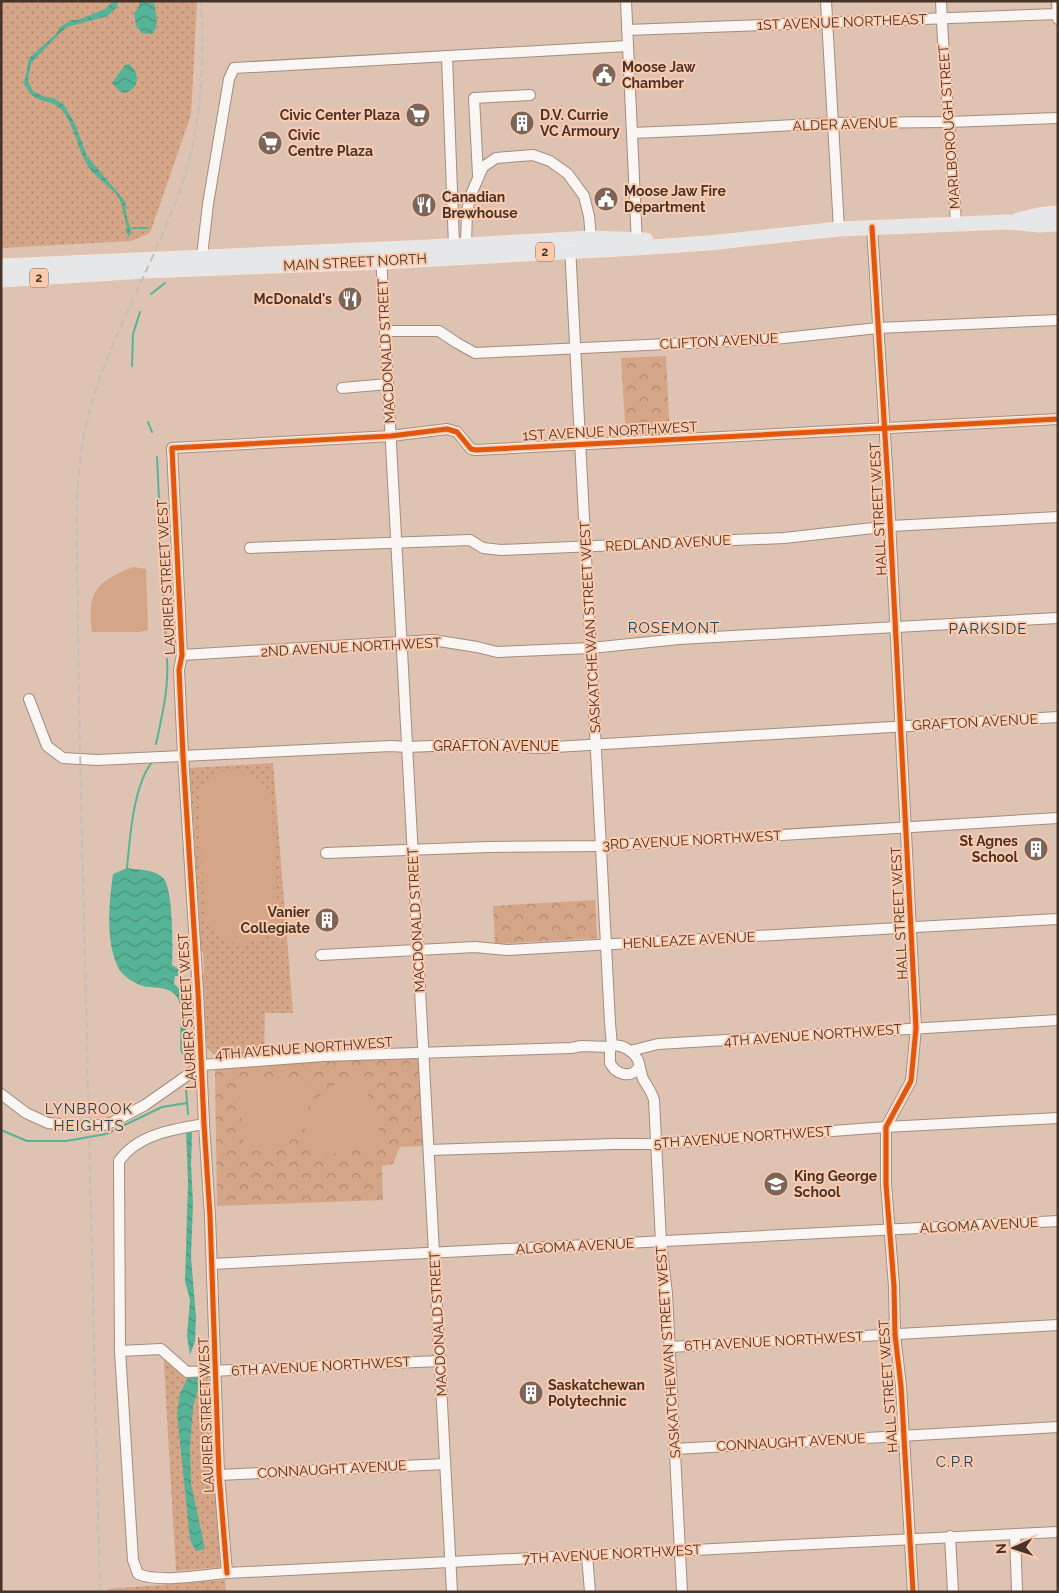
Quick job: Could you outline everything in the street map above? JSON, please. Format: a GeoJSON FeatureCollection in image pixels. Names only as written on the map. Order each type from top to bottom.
{"type":"FeatureCollection","features":[{"type":"Feature","properties":{"kind":"main road","name":"MAIN STREET NORTH"},"geometry":{"type":"LineString","coordinates":[[1008,222],[1038,215],[1058,213]]}},
{"type":"Feature","properties":{"kind":"main road","name":"MAIN STREET NORTH"},"geometry":{"type":"LineString","coordinates":[[1,266],[460,245],[709,243],[872,227],[1008,222],[1039,225],[1058,224]]}},
{"type":"Feature","properties":{"kind":"main road","name":"MAIN STREET NORTH"},"geometry":{"type":"LineString","coordinates":[[1,280],[145,271],[382,262],[570,245],[591,238],[637,243]]}},
{"type":"Feature","properties":{"kind":"street"},"geometry":{"type":"LineString","coordinates":[[626,1],[637,243]]}},
{"type":"Feature","properties":{"kind":"street"},"geometry":{"type":"LineString","coordinates":[[826,1],[839,229]]}},
{"type":"Feature","properties":{"kind":"street","name":"MARLBOROUGH STREET"},"geometry":{"type":"LineString","coordinates":[[941,1],[956,224]]}},
{"type":"Feature","properties":{"kind":"street"},"geometry":{"type":"LineString","coordinates":[[1057,1],[1058,19]]}},
{"type":"Feature","properties":{"kind":"street","name":"1ST AVENUE NORTHEAST"},"geometry":{"type":"LineString","coordinates":[[627,30],[1058,14]]}},
{"type":"Feature","properties":{"kind":"street"},"geometry":{"type":"LineString","coordinates":[[202,256],[208,204],[229,79],[234,68],[628,46]]}},
{"type":"Feature","properties":{"kind":"street"},"geometry":{"type":"LineString","coordinates":[[446,56],[460,245]]}},
{"type":"Feature","properties":{"kind":"street"},"geometry":{"type":"LineString","coordinates":[[478,179],[474,98],[530,95]]}},
{"type":"Feature","properties":{"kind":"street","name":"ALDER AVENUE"},"geometry":{"type":"LineString","coordinates":[[632,133],[833,123],[948,122],[1058,118]]}},
{"type":"Feature","properties":{"kind":"street"},"geometry":{"type":"LineString","coordinates":[[460,245],[468,210],[483,167],[496,158],[533,155],[550,161],[568,174],[584,196],[591,238]]}},
{"type":"Feature","properties":{"kind":"street","name":"HALL STREET WEST"},"geometry":{"type":"LineString","coordinates":[[872,227],[885,428],[916,1028],[911,1081],[886,1127],[886,1184],[894,1286],[895,1335],[901,1386],[913,1592]]}},
{"type":"Feature","properties":{"kind":"street","name":"SASKATCHEWAN STREET WEST"},"geometry":{"type":"LineString","coordinates":[[570,245],[610,1016],[617,1039],[612,1068],[617,1072],[628,1074],[647,1093],[654,1113]]}},
{"type":"Feature","properties":{"kind":"street","name":"MACDONALD STREET"},"geometry":{"type":"LineString","coordinates":[[381,248],[452,1592]]}},
{"type":"Feature","properties":{"kind":"street","name":"CLIFTON AVENUE"},"geometry":{"type":"LineString","coordinates":[[385,331],[439,331],[457,344],[476,353],[774,339],[878,328],[1058,320]]}},
{"type":"Feature","properties":{"kind":"street"},"geometry":{"type":"LineString","coordinates":[[342,388],[388,384]]}},
{"type":"Feature","properties":{"kind":"street","name":"1ST AVENUE NORTHWEST"},"geometry":{"type":"LineString","coordinates":[[172,448],[391,436],[447,429],[457,432],[472,449],[476,450],[1058,419]]}},
{"type":"Feature","properties":{"kind":"street","name":"LAURIER STREET WEST"},"geometry":{"type":"LineString","coordinates":[[172,448],[182,655],[179,670],[183,756],[212,1264],[219,1474],[227,1573]]}},
{"type":"Feature","properties":{"kind":"street","name":"REDLAND AVENUE"},"geometry":{"type":"LineString","coordinates":[[250,548],[396,541],[470,540],[483,548],[501,550],[586,547],[784,538],[890,526],[1058,517]]}},
{"type":"Feature","properties":{"kind":"street","name":"2ND AVENUE NORTHWEST"},"geometry":{"type":"LineString","coordinates":[[182,655],[433,640],[497,652],[591,648],[679,639],[1058,618]]}},
{"type":"Feature","properties":{"kind":"street","name":"GRAFTON AVENUE"},"geometry":{"type":"LineString","coordinates":[[29,699],[47,746],[63,758],[97,760],[392,746],[481,744],[538,748],[596,743],[1058,717]]}},
{"type":"Feature","properties":{"kind":"street","name":"3RD AVENUE NORTHWEST"},"geometry":{"type":"LineString","coordinates":[[326,853],[488,847],[601,846],[1058,818]]}},
{"type":"Feature","properties":{"kind":"street","name":"HENLEAZE AVENUE"},"geometry":{"type":"LineString","coordinates":[[321,955],[475,947],[507,950],[1058,919]]}},
{"type":"Feature","properties":{"kind":"street","name":"4TH AVENUE NORTHWEST"},"geometry":{"type":"LineString","coordinates":[[1,1094],[26,1113],[48,1123],[81,1126],[103,1125],[113,1122],[145,1105],[202,1065],[323,1056],[423,1052],[572,1048],[583,1051],[598,1051],[658,1044],[1058,1020]]}},
{"type":"Feature","properties":{"kind":"street"},"geometry":{"type":"LineString","coordinates":[[628,1074],[633,1073],[658,1044]]}},
{"type":"Feature","properties":{"kind":"street","name":"SASKATCHEWAN STREET WEST"},"geometry":{"type":"LineString","coordinates":[[616,1050],[639,1064],[643,1078],[652,1093],[655,1108],[661,1242],[667,1294],[670,1347],[682,1592]]}},
{"type":"Feature","properties":{"kind":"street","name":"5TH AVENUE NORTHWEST"},"geometry":{"type":"LineString","coordinates":[[429,1150],[656,1144],[886,1127],[1058,1118]]}},
{"type":"Feature","properties":{"kind":"street"},"geometry":{"type":"LineString","coordinates":[[120,1351],[119,1161],[127,1150],[163,1131],[204,1124]]}},
{"type":"Feature","properties":{"kind":"street","name":"ALGOMA AVENUE"},"geometry":{"type":"LineString","coordinates":[[212,1264],[1058,1221]]}},
{"type":"Feature","properties":{"kind":"street","name":"6TH AVENUE NORTHWEST"},"geometry":{"type":"LineString","coordinates":[[670,1347],[1058,1325]]}},
{"type":"Feature","properties":{"kind":"street","name":"6TH AVENUE NORTHWEST"},"geometry":{"type":"LineString","coordinates":[[120,1351],[161,1349],[187,1372],[440,1361]]}},
{"type":"Feature","properties":{"kind":"street","name":"7TH AVENUE NORTHWEST"},"geometry":{"type":"LineString","coordinates":[[120,1351],[132,1560],[138,1574],[147,1578],[1058,1532]]}},
{"type":"Feature","properties":{"kind":"street","name":"CONNAUGHT AVENUE"},"geometry":{"type":"LineString","coordinates":[[675,1448],[1058,1427]]}},
{"type":"Feature","properties":{"kind":"street","name":"CONNAUGHT AVENUE"},"geometry":{"type":"LineString","coordinates":[[219,1474],[445,1464]]}},
{"type":"Feature","properties":{"kind":"street"},"geometry":{"type":"LineString","coordinates":[[1015,1534],[1017,1590]]}},
{"type":"Feature","properties":{"kind":"street"},"geometry":{"type":"LineString","coordinates":[[950,1536],[954,1592]]}},
{"type":"Feature","properties":{"kind":"street"},"geometry":{"type":"LineString","coordinates":[[587,1555],[590,1592]]}},
{"type":"Feature","properties":{"kind":"green space"},"geometry":{"type":"Polygon","coordinates":[[[1,1],[197,1],[191,115],[150,233],[131,241],[1,248],[1,1]]]}},
{"type":"Feature","properties":{"kind":"green space"},"geometry":{"type":"Polygon","coordinates":[[[666,356],[670,437],[626,440],[621,358],[666,356]]]}},
{"type":"Feature","properties":{"kind":"green space"},"geometry":{"type":"Polygon","coordinates":[[[133,567],[146,569],[148,630],[139,632],[92,632],[91,607],[97,590],[111,577],[133,567]]]}},
{"type":"Feature","properties":{"kind":"green space"},"geometry":{"type":"Polygon","coordinates":[[[273,763],[293,1013],[265,1013],[264,1055],[218,1058],[207,1048],[202,974],[204,974],[203,952],[201,951],[190,768],[273,763]],[[204,902],[205,917],[210,928],[261,937],[278,920],[204,902]]]}},
{"type":"Feature","properties":{"kind":"green space"},"geometry":{"type":"Polygon","coordinates":[[[232,768],[245,771],[254,776],[271,793],[278,920],[262,936],[254,941],[243,943],[229,942],[217,936],[208,925],[204,912],[199,799],[204,787],[215,775],[232,768]]]}},
{"type":"Feature","properties":{"kind":"green space"},"geometry":{"type":"Polygon","coordinates":[[[595,900],[597,938],[495,944],[493,906],[595,900]]]}},
{"type":"Feature","properties":{"kind":"green space"},"geometry":{"type":"Polygon","coordinates":[[[421,1056],[425,1146],[400,1147],[393,1164],[382,1166],[383,1200],[217,1206],[215,1066],[421,1056]]]}},
{"type":"Feature","properties":{"kind":"green space"},"geometry":{"type":"Polygon","coordinates":[[[361,1078],[378,1121],[379,1138],[374,1144],[311,1158],[305,1128],[314,1105],[324,1092],[330,1088],[344,1081],[361,1078]]]}},
{"type":"Feature","properties":{"kind":"green space"},"geometry":{"type":"Polygon","coordinates":[[[311,1080],[308,1107],[300,1126],[280,1143],[263,1151],[244,1150],[239,1086],[242,1082],[311,1080]]]}},
{"type":"Feature","properties":{"kind":"green space"},"geometry":{"type":"Polygon","coordinates":[[[163,1348],[188,1369],[208,1373],[220,1567],[176,1571],[163,1348]]]}},
{"type":"Feature","properties":{"kind":"green space"},"geometry":{"type":"Polygon","coordinates":[[[225,1580],[226,1592],[108,1592],[108,1589],[225,1580]]]}},
{"type":"Feature","properties":{"kind":"water"},"geometry":{"type":"Polygon","coordinates":[[[113,1],[119,1],[116,8],[108,16],[67,27],[61,32],[31,63],[28,81],[33,91],[45,97],[54,98],[64,105],[75,124],[87,156],[125,202],[130,237],[125,231],[127,228],[119,198],[88,167],[65,114],[58,106],[33,96],[24,84],[29,58],[56,34],[60,27],[71,20],[78,20],[105,9],[113,1]]]}},
{"type":"Feature","properties":{"kind":"water"},"geometry":{"type":"Polygon","coordinates":[[[139,1],[154,1],[157,22],[152,34],[142,33],[136,26],[134,13],[139,7],[139,1]]]}},
{"type":"Feature","properties":{"kind":"water"},"geometry":{"type":"Polygon","coordinates":[[[129,64],[135,71],[137,80],[134,87],[126,93],[119,91],[112,83],[125,65],[129,64]]]}},
{"type":"Feature","properties":{"kind":"water"},"geometry":{"type":"Polygon","coordinates":[[[127,868],[156,873],[164,879],[167,885],[172,920],[172,965],[180,970],[179,976],[175,976],[174,984],[180,989],[187,1002],[186,1030],[188,1044],[184,1055],[181,1053],[180,1047],[181,1014],[179,1001],[176,996],[168,990],[140,985],[131,980],[121,972],[115,959],[109,923],[113,874],[127,868]]]}},
{"type":"Feature","properties":{"kind":"water"},"geometry":{"type":"Polygon","coordinates":[[[186,1130],[191,1130],[192,1135],[193,1203],[191,1257],[196,1317],[195,1341],[190,1355],[187,1336],[190,1300],[185,1281],[188,1182],[186,1130]]]}},
{"type":"Feature","properties":{"kind":"water"},"geometry":{"type":"Polygon","coordinates":[[[189,1375],[201,1379],[193,1407],[190,1448],[191,1483],[205,1549],[196,1551],[190,1540],[177,1413],[180,1393],[189,1375]]]}},
{"type":"Feature","properties":{"kind":"waterway"},"geometry":{"type":"LineString","coordinates":[[132,228],[147,228]]}},
{"type":"Feature","properties":{"kind":"waterway"},"geometry":{"type":"LineString","coordinates":[[151,294],[165,283]]}},
{"type":"Feature","properties":{"kind":"waterway"},"geometry":{"type":"LineString","coordinates":[[132,366],[133,334],[140,312]]}},
{"type":"Feature","properties":{"kind":"waterway"},"geometry":{"type":"LineString","coordinates":[[148,422],[152,432]]}},
{"type":"Feature","properties":{"kind":"waterway"},"geometry":{"type":"LineString","coordinates":[[157,457],[166,644]]}},
{"type":"Feature","properties":{"kind":"waterway"},"geometry":{"type":"LineString","coordinates":[[156,744],[166,691],[167,659]]}},
{"type":"Feature","properties":{"kind":"waterway"},"geometry":{"type":"LineString","coordinates":[[127,868],[131,827],[140,785],[152,762]]}},
{"type":"Feature","properties":{"kind":"waterway"},"geometry":{"type":"LineString","coordinates":[[186,1089],[188,1114]]}},
{"type":"Feature","properties":{"kind":"waterway"},"geometry":{"type":"LineString","coordinates":[[1,1130],[27,1141],[66,1141],[106,1134],[162,1107],[187,1103]]}},
{"type":"Feature","properties":{"kind":"railway"},"geometry":{"type":"LineString","coordinates":[[100,1592],[79,722],[78,482],[87,422],[101,375],[122,323],[169,219],[186,170],[197,123],[200,98],[202,74],[201,1]]}},
{"type":"Feature","properties":{"kind":"cycle path"},"geometry":{"type":"LineString","coordinates":[[872,227],[888,483],[916,1028],[911,1081],[886,1127],[886,1184],[894,1286],[895,1335],[901,1386],[913,1592]]}},
{"type":"Feature","properties":{"kind":"cycle path"},"geometry":{"type":"LineString","coordinates":[[227,1573],[219,1475],[210,1216],[183,756],[179,670],[182,655],[172,448],[391,436],[447,429],[457,432],[471,449],[476,450],[1058,419]]}},
{"type":"Feature","properties":{"kind":"place","name":"Moose Jaw Chamber"},"geometry":{"type":"Point","coordinates":[604,75]}},
{"type":"Feature","properties":{"kind":"place","name":"Civic Center Plaza"},"geometry":{"type":"Point","coordinates":[418,115]}},
{"type":"Feature","properties":{"kind":"place","name":"D.V. Currie VC Armoury"},"geometry":{"type":"Point","coordinates":[522,123]}},
{"type":"Feature","properties":{"kind":"place","name":"Civic Centre Plaza"},"geometry":{"type":"Point","coordinates":[270,143]}},
{"type":"Feature","properties":{"kind":"place","name":"Moose Jaw Fire Department"},"geometry":{"type":"Point","coordinates":[606,199]}},
{"type":"Feature","properties":{"kind":"place","name":"Canadian Brewhouse"},"geometry":{"type":"Point","coordinates":[424,205]}},
{"type":"Feature","properties":{"kind":"place","name":"McDonald's"},"geometry":{"type":"Point","coordinates":[350,299]}},
{"type":"Feature","properties":{"kind":"place","name":"St Agnes School"},"geometry":{"type":"Point","coordinates":[1036,849]}},
{"type":"Feature","properties":{"kind":"place","name":"Vanier Collegiate"},"geometry":{"type":"Point","coordinates":[327,920]}},
{"type":"Feature","properties":{"kind":"place","name":"King George School"},"geometry":{"type":"Point","coordinates":[776,1184]}},
{"type":"Feature","properties":{"kind":"place","name":"Saskatchewan Polytechnic"},"geometry":{"type":"Point","coordinates":[531,1393]}},
{"type":"Feature","properties":{"kind":"district","name":"ROSEMONT"},"geometry":{"type":"Point","coordinates":[674,628]}},
{"type":"Feature","properties":{"kind":"district","name":"PARKSIDE"},"geometry":{"type":"Point","coordinates":[988,629]}},
{"type":"Feature","properties":{"kind":"district","name":"LYNBROOK HEIGHTS"},"geometry":{"type":"Point","coordinates":[89,1118]}},
{"type":"Feature","properties":{"kind":"district","name":"C.P.R"},"geometry":{"type":"Point","coordinates":[955,1462]}}]}
